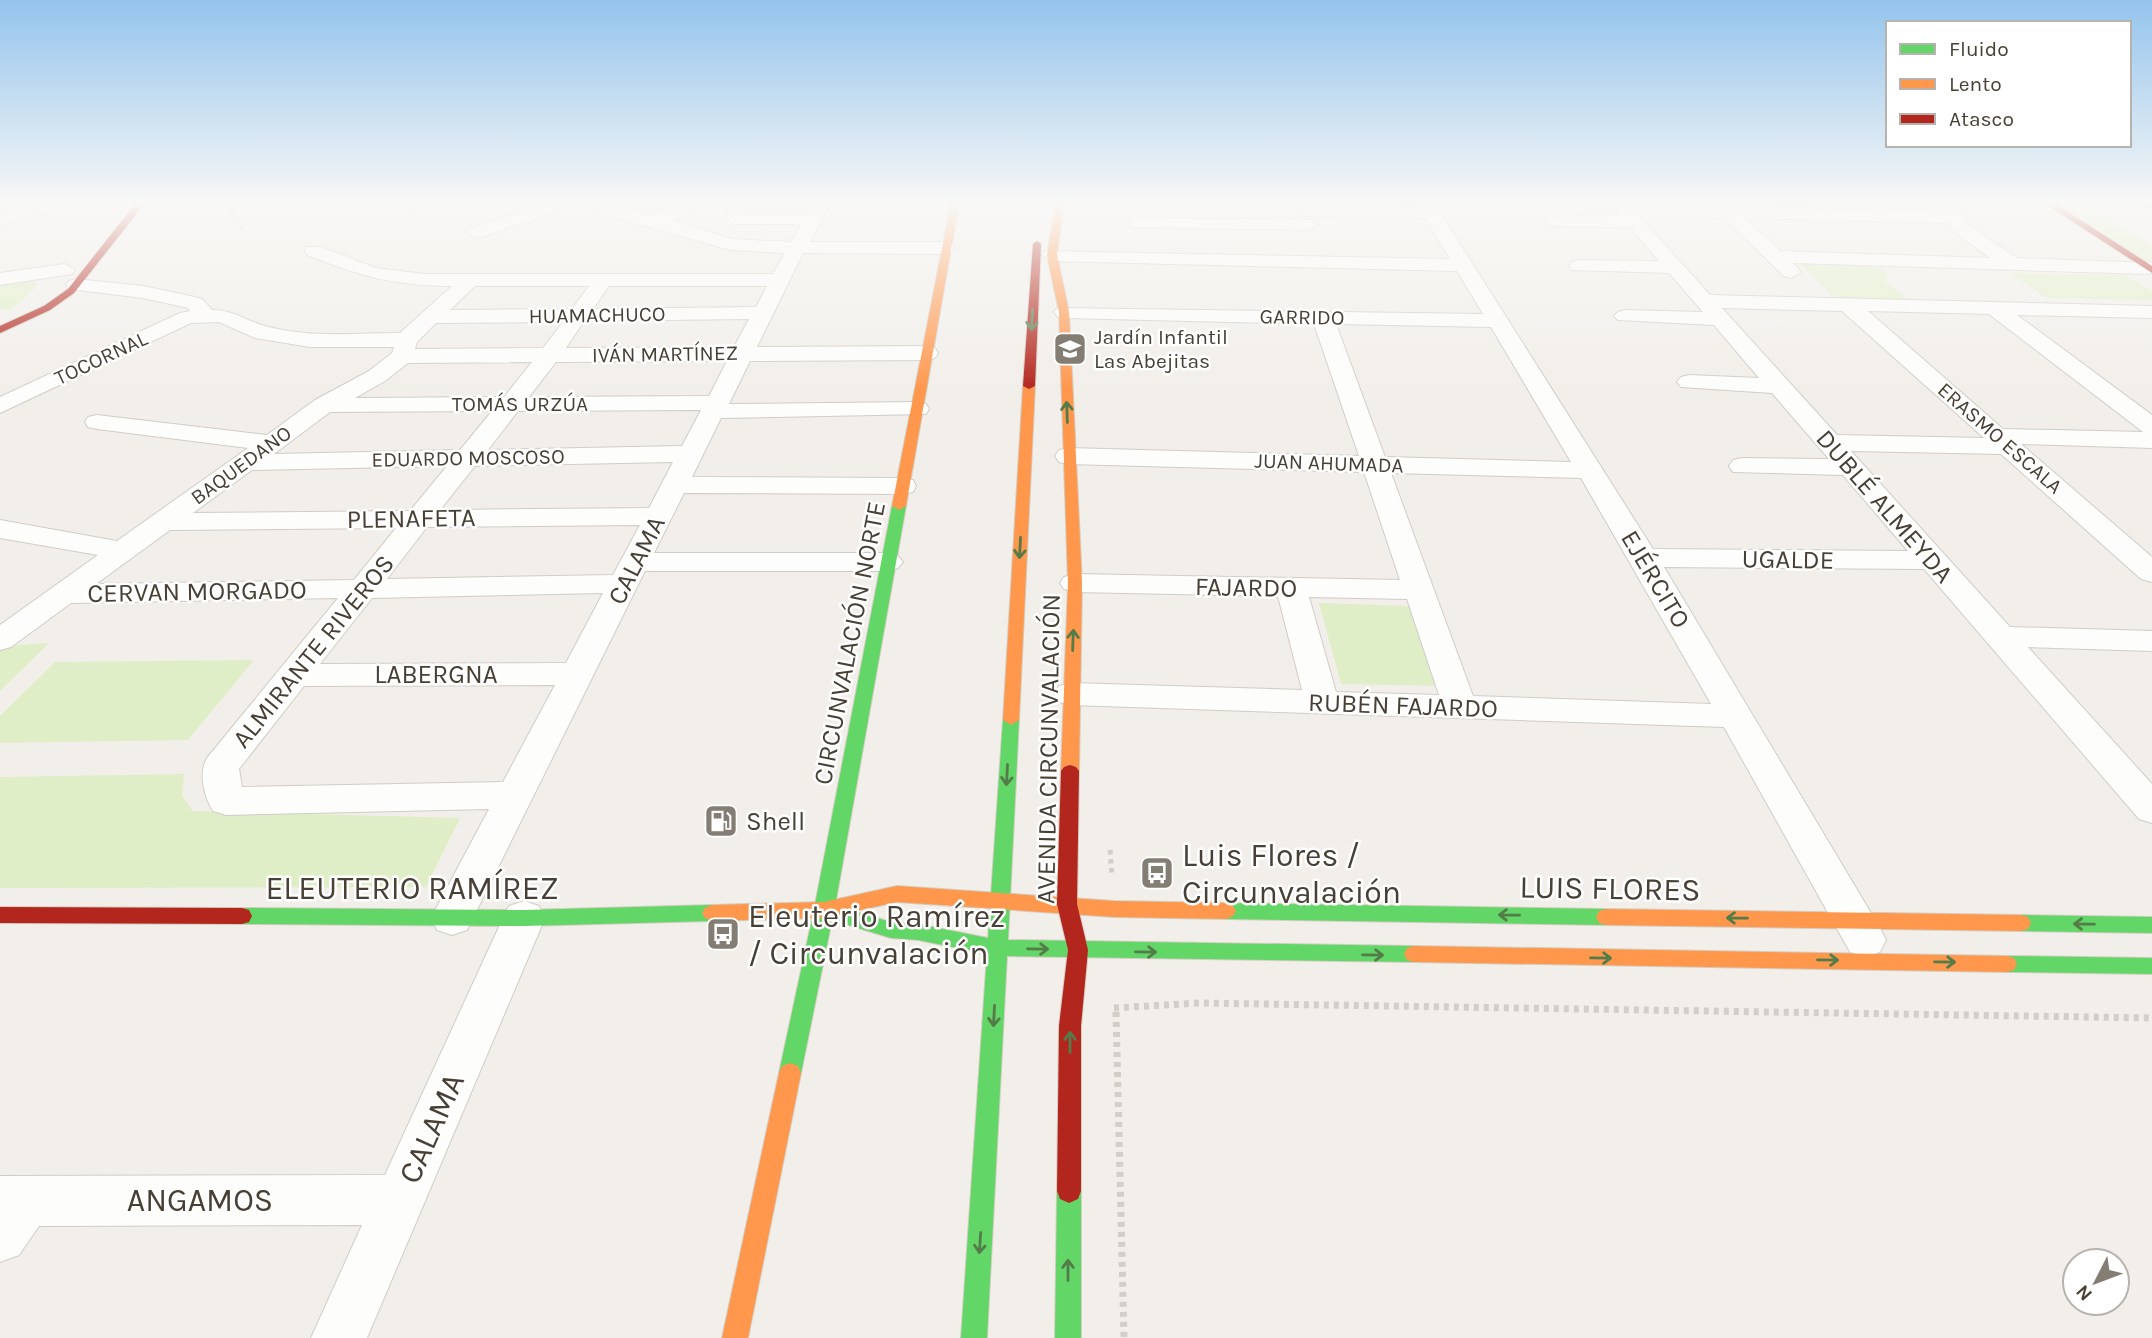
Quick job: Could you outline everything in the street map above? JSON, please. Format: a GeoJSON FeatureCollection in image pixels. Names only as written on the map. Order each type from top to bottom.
{"type":"FeatureCollection","features":[{"type":"Feature","properties":{"kind":"main road"},"geometry":{"type":"LineString","coordinates":[[0,320],[30,306],[77,265]]}},
{"type":"Feature","properties":{"kind":"main road","name":"CIRCUNVALACIÓN NORTE"},"geometry":{"type":"LineString","coordinates":[[735,1338],[824,910],[944,265]]}},
{"type":"Feature","properties":{"kind":"main road","name":"AVENIDA CIRCUNVALACIÓN"},"geometry":{"type":"LineString","coordinates":[[974,1338],[1035,265]]}},
{"type":"Feature","properties":{"kind":"main road","name":"AVENIDA CIRCUNVALACIÓN"},"geometry":{"type":"LineString","coordinates":[[1054,265],[1064,312],[1075,583],[1067,904],[1077,950],[1070,1010],[1068,1338]]}},
{"type":"Feature","properties":{"kind":"main road"},"geometry":{"type":"LineString","coordinates":[[0,330],[47,308],[71,291],[71,271]]}},
{"type":"Feature","properties":{"kind":"main road","name":"ELEUTERIO RAMÍREZ"},"geometry":{"type":"LineString","coordinates":[[0,915],[524,918],[824,910],[897,894],[1067,904]]}},
{"type":"Feature","properties":{"kind":"main road","name":"LUIS FLORES"},"geometry":{"type":"LineString","coordinates":[[1067,904],[1114,909],[2152,925]]}},
{"type":"Feature","properties":{"kind":"main road","name":"ELEUTERIO RAMÍREZ"},"geometry":{"type":"LineString","coordinates":[[824,910],[891,930],[918,932],[998,948],[1077,950]]}},
{"type":"Feature","properties":{"kind":"main road"},"geometry":{"type":"LineString","coordinates":[[1077,950],[2152,966]]}},
{"type":"Feature","properties":{"kind":"street"},"geometry":{"type":"LineString","coordinates":[[350,265],[372,274],[424,280],[780,280]]}},
{"type":"Feature","properties":{"kind":"street","name":"CALAMA"},"geometry":{"type":"LineString","coordinates":[[452,918],[788,265]]}},
{"type":"Feature","properties":{"kind":"street","name":"EJÉRCITO"},"geometry":{"type":"LineString","coordinates":[[1465,265],[1644,558],[1877,961]]}},
{"type":"Feature","properties":{"kind":"street","name":"ERASMO ESCALA"},"geometry":{"type":"LineString","coordinates":[[1786,265],[2004,441],[2152,573]]}},
{"type":"Feature","properties":{"kind":"street"},"geometry":{"type":"LineString","coordinates":[[2052,265],[2150,269]]}},
{"type":"Feature","properties":{"kind":"street"},"geometry":{"type":"LineString","coordinates":[[1579,266],[1673,267]]}},
{"type":"Feature","properties":{"kind":"street","name":"DUBLÉ ALMEYDA"},"geometry":{"type":"LineString","coordinates":[[1673,267],[2152,809]]}},
{"type":"Feature","properties":{"kind":"street","name":"IVÁN MARTÍNEZ"},"geometry":{"type":"LineString","coordinates":[[0,279],[71,271],[143,292],[195,303],[205,315],[222,316],[263,332],[310,340],[404,348],[550,355],[927,353]]}},
{"type":"Feature","properties":{"kind":"street","name":"ALMIRANTE RIVEROS"},"geometry":{"type":"LineString","coordinates":[[516,795],[226,801],[220,767],[550,355],[603,280]]}},
{"type":"Feature","properties":{"kind":"street","name":"BAQUEDANO"},"geometry":{"type":"LineString","coordinates":[[0,640],[324,405],[377,376],[430,317],[469,281]]}},
{"type":"Feature","properties":{"kind":"street"},"geometry":{"type":"LineString","coordinates":[[1917,287],[1983,289],[2051,310]]}},
{"type":"Feature","properties":{"kind":"street"},"geometry":{"type":"LineString","coordinates":[[1625,316],[1836,304],[2152,312]]}},
{"type":"Feature","properties":{"kind":"street"},"geometry":{"type":"LineString","coordinates":[[1994,308],[2152,427]]}},
{"type":"Feature","properties":{"kind":"street","name":"GARRIDO"},"geometry":{"type":"LineString","coordinates":[[1064,312],[1497,321]]}},
{"type":"Feature","properties":{"kind":"street","name":"HUAMACHUCO"},"geometry":{"type":"LineString","coordinates":[[430,317],[763,313]]}},
{"type":"Feature","properties":{"kind":"street","name":"TOCORNAL"},"geometry":{"type":"LineString","coordinates":[[0,406],[187,317],[205,315]]}},
{"type":"Feature","properties":{"kind":"street"},"geometry":{"type":"LineString","coordinates":[[1323,317],[1460,707]]}},
{"type":"Feature","properties":{"kind":"street"},"geometry":{"type":"LineString","coordinates":[[1689,382],[1779,386]]}},
{"type":"Feature","properties":{"kind":"street","name":"TOMÁS URZÚA"},"geometry":{"type":"LineString","coordinates":[[324,405],[917,409]]}},
{"type":"Feature","properties":{"kind":"street"},"geometry":{"type":"LineString","coordinates":[[97,422],[272,443]]}},
{"type":"Feature","properties":{"kind":"street"},"geometry":{"type":"LineString","coordinates":[[1829,443],[2152,440]]}},
{"type":"Feature","properties":{"kind":"street","name":"EDUARDO MOSCOSO"},"geometry":{"type":"LineString","coordinates":[[246,462],[690,454]]}},
{"type":"Feature","properties":{"kind":"street","name":"JUAN AHUMADA"},"geometry":{"type":"LineString","coordinates":[[1068,456],[1590,470]]}},
{"type":"Feature","properties":{"kind":"street"},"geometry":{"type":"LineString","coordinates":[[1742,466],[1850,467]]}},
{"type":"Feature","properties":{"kind":"street"},"geometry":{"type":"LineString","coordinates":[[674,485],[903,486]]}},
{"type":"Feature","properties":{"kind":"street","name":"PLENAFETA"},"geometry":{"type":"LineString","coordinates":[[162,523],[659,516]]}},
{"type":"Feature","properties":{"kind":"street"},"geometry":{"type":"LineString","coordinates":[[0,529],[123,551]]}},
{"type":"Feature","properties":{"kind":"street","name":"UGALDE"},"geometry":{"type":"LineString","coordinates":[[1644,558],[1932,560]]}},
{"type":"Feature","properties":{"kind":"street","name":"CERVAN MORGADO"},"geometry":{"type":"LineString","coordinates":[[63,594],[364,587],[888,562]]}},
{"type":"Feature","properties":{"kind":"street","name":"FAJARDO"},"geometry":{"type":"LineString","coordinates":[[1075,583],[1418,590]]}},
{"type":"Feature","properties":{"kind":"street"},"geometry":{"type":"LineString","coordinates":[[1291,588],[1322,702]]}},
{"type":"Feature","properties":{"kind":"street"},"geometry":{"type":"LineString","coordinates":[[1999,636],[2152,641]]}},
{"type":"Feature","properties":{"kind":"street","name":"LABERGNA"},"geometry":{"type":"LineString","coordinates":[[294,675],[578,674]]}},
{"type":"Feature","properties":{"kind":"street","name":"RUBÉN FAJARDO"},"geometry":{"type":"LineString","coordinates":[[1071,694],[1735,716]]}},
{"type":"Feature","properties":{"kind":"street","name":"CALAMA"},"geometry":{"type":"LineString","coordinates":[[339,1338],[524,918]]}},
{"type":"Feature","properties":{"kind":"street","name":"ANGAMOS"},"geometry":{"type":"LineString","coordinates":[[9,1213],[400,1200]]}},
{"type":"Feature","properties":{"kind":"path"},"geometry":{"type":"LineString","coordinates":[[1070,1010],[1199,1003],[2152,1018]]}},
{"type":"Feature","properties":{"kind":"green space"},"geometry":{"type":"Polygon","coordinates":[[[1800,265],[1872,266],[1889,276],[1885,281],[1910,301],[1847,300],[1834,297],[1800,265]]]}},
{"type":"Feature","properties":{"kind":"green space"},"geometry":{"type":"Polygon","coordinates":[[[2009,273],[2125,275],[2152,291],[2152,300],[2047,298],[2009,273]]]}},
{"type":"Feature","properties":{"kind":"green space"},"geometry":{"type":"Polygon","coordinates":[[[27,280],[38,283],[22,301],[9,310],[0,308],[0,283],[27,280]]]}},
{"type":"Feature","properties":{"kind":"green space"},"geometry":{"type":"Polygon","coordinates":[[[1319,603],[1409,606],[1441,686],[1341,684],[1319,603]]]}},
{"type":"Feature","properties":{"kind":"green space"},"geometry":{"type":"Polygon","coordinates":[[[49,643],[0,691],[0,650],[6,646],[49,643]]]}},
{"type":"Feature","properties":{"kind":"green space"},"geometry":{"type":"Polygon","coordinates":[[[254,660],[188,740],[0,743],[0,716],[55,662],[254,660]]]}},
{"type":"Feature","properties":{"kind":"green space"},"geometry":{"type":"Polygon","coordinates":[[[184,774],[182,796],[193,811],[460,818],[426,887],[0,888],[0,777],[184,774]]]}},
{"type":"Feature","properties":{"kind":"traffic: fast"},"geometry":{"type":"LineString","coordinates":[[790,1073],[824,910],[899,506]]}},
{"type":"Feature","properties":{"kind":"traffic: fast"},"geometry":{"type":"LineString","coordinates":[[974,1338],[1011,720]]}},
{"type":"Feature","properties":{"kind":"traffic: fast"},"geometry":{"type":"LineString","coordinates":[[826,911],[891,930],[918,932],[998,948],[1414,954]]}},
{"type":"Feature","properties":{"kind":"traffic: fast"},"geometry":{"type":"LineString","coordinates":[[1226,911],[1606,917]]}},
{"type":"Feature","properties":{"kind":"traffic: fast"},"geometry":{"type":"LineString","coordinates":[[242,916],[524,918],[712,913]]}},
{"type":"Feature","properties":{"kind":"traffic: fast"},"geometry":{"type":"LineString","coordinates":[[2021,923],[2152,925]]}},
{"type":"Feature","properties":{"kind":"traffic: fast"},"geometry":{"type":"LineString","coordinates":[[2007,964],[2152,966]]}},
{"type":"Feature","properties":{"kind":"traffic: fast"},"geometry":{"type":"LineString","coordinates":[[1068,1338],[1069,1191]]}},
{"type":"Feature","properties":{"kind":"traffic: slow"},"geometry":{"type":"LineString","coordinates":[[899,506],[943,265]]}},
{"type":"Feature","properties":{"kind":"traffic: slow"},"geometry":{"type":"LineString","coordinates":[[1054,265],[1064,312],[1075,583],[1070,771]]}},
{"type":"Feature","properties":{"kind":"traffic: slow"},"geometry":{"type":"LineString","coordinates":[[1011,720],[1029,386]]}},
{"type":"Feature","properties":{"kind":"traffic: slow"},"geometry":{"type":"LineString","coordinates":[[712,913],[824,910],[897,894],[1114,909],[1226,911]]}},
{"type":"Feature","properties":{"kind":"traffic: slow"},"geometry":{"type":"LineString","coordinates":[[1606,917],[2021,923]]}},
{"type":"Feature","properties":{"kind":"traffic: slow"},"geometry":{"type":"LineString","coordinates":[[1414,954],[2007,964]]}},
{"type":"Feature","properties":{"kind":"traffic: slow"},"geometry":{"type":"LineString","coordinates":[[735,1338],[790,1073]]}},
{"type":"Feature","properties":{"kind":"traffic: jam"},"geometry":{"type":"LineString","coordinates":[[0,330],[47,308],[71,291],[91,265]]}},
{"type":"Feature","properties":{"kind":"traffic: jam"},"geometry":{"type":"LineString","coordinates":[[1029,386],[1036,265]]}},
{"type":"Feature","properties":{"kind":"traffic: jam"},"geometry":{"type":"LineString","coordinates":[[2145,265],[2152,270]]}},
{"type":"Feature","properties":{"kind":"traffic: jam"},"geometry":{"type":"LineString","coordinates":[[1069,1191],[1070,1026],[1078,950],[1067,904],[1070,771]]}},
{"type":"Feature","properties":{"kind":"traffic: jam"},"geometry":{"type":"LineString","coordinates":[[0,915],[242,916]]}},
{"type":"Feature","properties":{"kind":"place","name":"Jardín Infantil Las Abejitas"},"geometry":{"type":"Point","coordinates":[1070,349]}},
{"type":"Feature","properties":{"kind":"place","name":"Shell"},"geometry":{"type":"Point","coordinates":[721,821]}},
{"type":"Feature","properties":{"kind":"place","name":"Luis Flores / Circunvalación"},"geometry":{"type":"Point","coordinates":[1157,873]}},
{"type":"Feature","properties":{"kind":"place","name":"Eleuterio Ramírez / Circunvalación"},"geometry":{"type":"Point","coordinates":[723,934]}}]}
